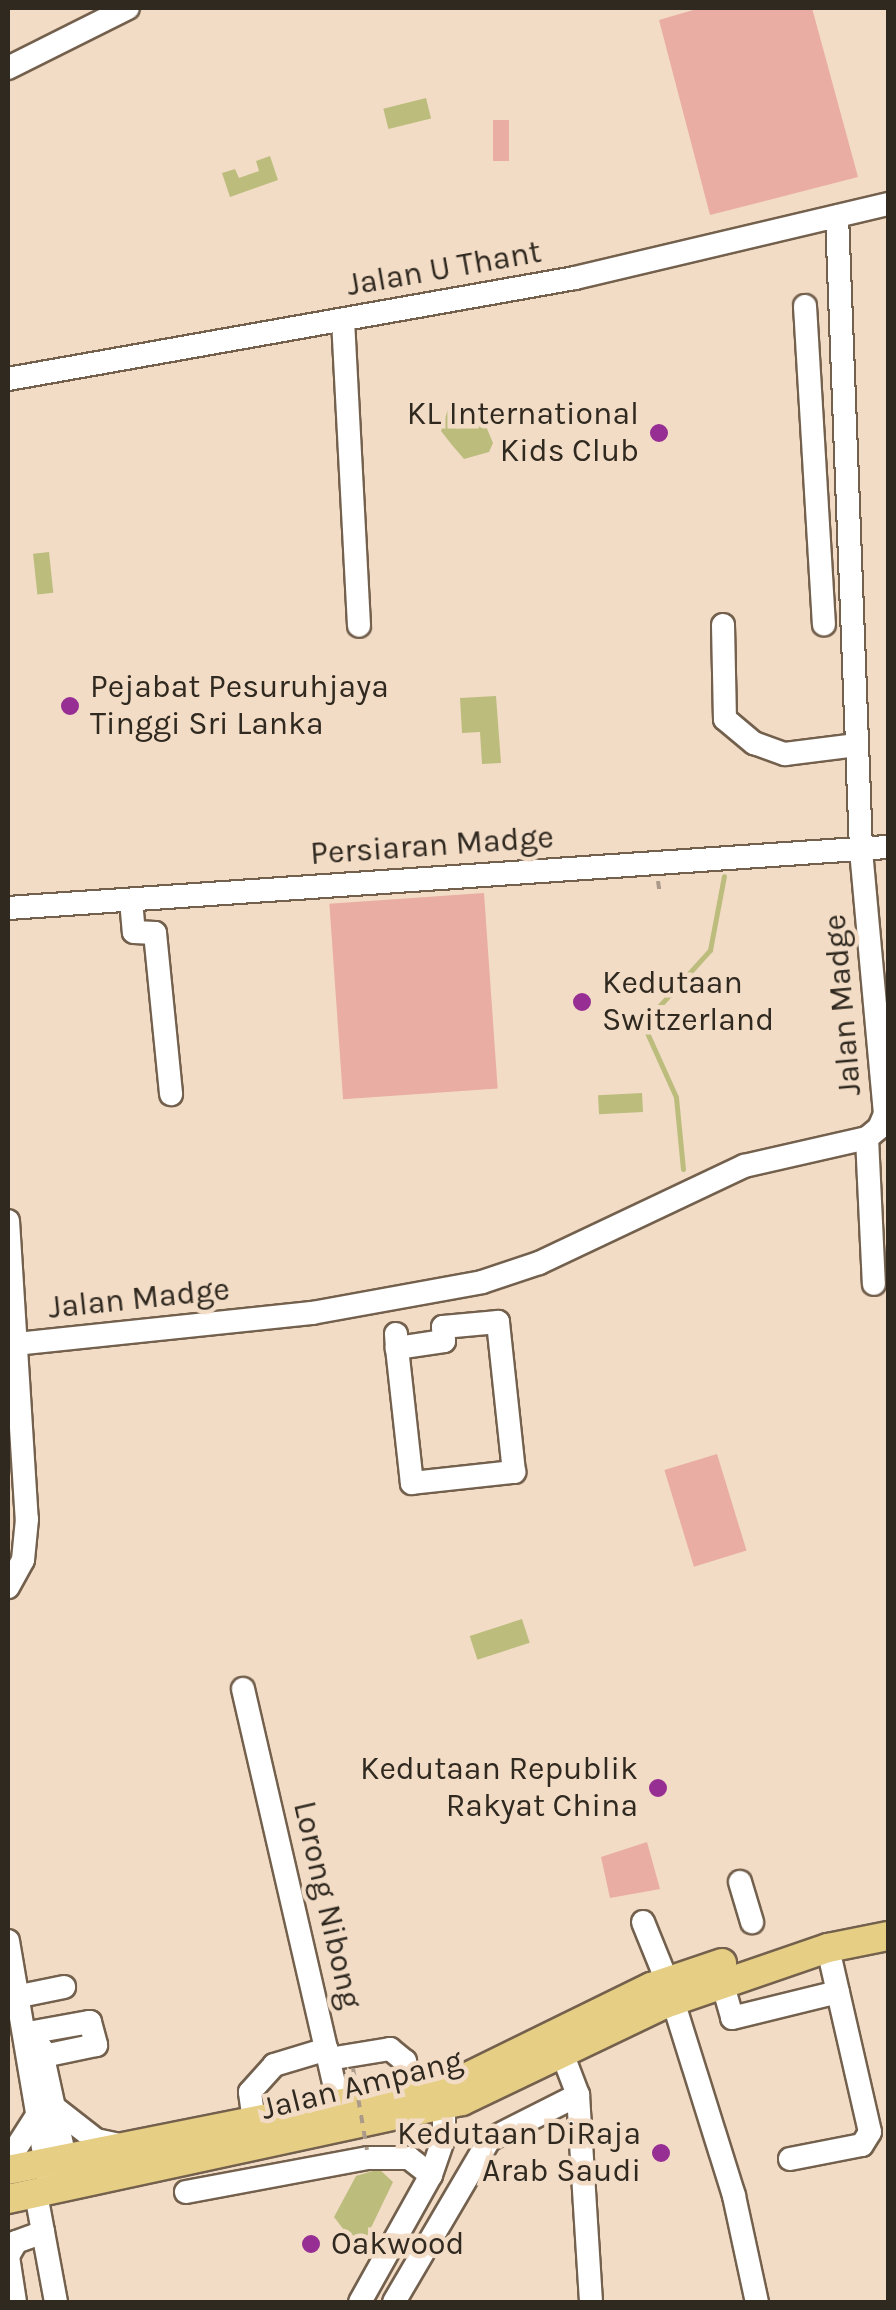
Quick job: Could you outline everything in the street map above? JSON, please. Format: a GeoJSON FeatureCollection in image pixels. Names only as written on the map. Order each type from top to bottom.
{"type":"FeatureCollection","features":[{"type":"Feature","properties":{"kind":"main road","name":"Jalan Ampang"},"geometry":{"type":"LineString","coordinates":[[8,2170],[410,2091],[478,2074],[824,1930],[888,1917]]}},
{"type":"Feature","properties":{"kind":"main road","name":"Jalan Ampang"},"geometry":{"type":"LineString","coordinates":[[8,2200],[52,2190],[248,2164],[444,2106],[562,2053],[670,1991],[722,1982],[828,1948],[888,1936]]}},
{"type":"Feature","properties":{"kind":"street"},"geometry":{"type":"LineString","coordinates":[[8,68],[128,8]]}},
{"type":"Feature","properties":{"kind":"street","name":"Jalan U Thant"},"geometry":{"type":"LineString","coordinates":[[8,378],[575,278],[888,204]]}},
{"type":"Feature","properties":{"kind":"street","name":"Jalan Madge"},"geometry":{"type":"LineString","coordinates":[[16,1344],[392,1300],[438,1291],[539,1263],[744,1166],[880,1127],[861,849],[846,386],[836,216]]}},
{"type":"Feature","properties":{"kind":"street"},"geometry":{"type":"LineString","coordinates":[[805,306],[824,624]]}},
{"type":"Feature","properties":{"kind":"street"},"geometry":{"type":"LineString","coordinates":[[344,320],[359,626]]}},
{"type":"Feature","properties":{"kind":"street"},"geometry":{"type":"LineString","coordinates":[[812,391],[846,386]]}},
{"type":"Feature","properties":{"kind":"street"},"geometry":{"type":"LineString","coordinates":[[722,625],[725,718],[754,743],[785,754],[856,744]]}},
{"type":"Feature","properties":{"kind":"street","name":"Persiaran Madge"},"geometry":{"type":"LineString","coordinates":[[8,908],[888,847]]}},
{"type":"Feature","properties":{"kind":"street"},"geometry":{"type":"LineString","coordinates":[[131,900],[134,932],[155,933],[171,1094]]}},
{"type":"Feature","properties":{"kind":"street"},"geometry":{"type":"LineString","coordinates":[[874,1284],[880,1127]]}},
{"type":"Feature","properties":{"kind":"street"},"geometry":{"type":"LineString","coordinates":[[8,1222],[27,1518],[22,1560],[8,1587]]}},
{"type":"Feature","properties":{"kind":"street"},"geometry":{"type":"LineString","coordinates":[[438,1291],[442,1328]]}},
{"type":"Feature","properties":{"kind":"street"},"geometry":{"type":"LineString","coordinates":[[392,1300],[412,1483],[514,1472],[498,1322],[442,1328],[397,1341]]}},
{"type":"Feature","properties":{"kind":"street"},"geometry":{"type":"LineString","coordinates":[[8,1540],[27,1518]]}},
{"type":"Feature","properties":{"kind":"street","name":"Lorong Nibong"},"geometry":{"type":"LineString","coordinates":[[243,1689],[340,2105]]}},
{"type":"Feature","properties":{"kind":"street"},"geometry":{"type":"LineString","coordinates":[[740,1882],[752,1922]]}},
{"type":"Feature","properties":{"kind":"street"},"geometry":{"type":"LineString","coordinates":[[643,1922],[670,1991],[734,2196],[758,2302]]}},
{"type":"Feature","properties":{"kind":"street"},"geometry":{"type":"LineString","coordinates":[[8,1941],[55,2161],[43,2232],[56,2302]]}},
{"type":"Feature","properties":{"kind":"street"},"geometry":{"type":"LineString","coordinates":[[790,2160],[862,2145],[870,2132],[828,1948]]}},
{"type":"Feature","properties":{"kind":"street"},"geometry":{"type":"LineString","coordinates":[[722,1982],[732,2018],[838,1992]]}},
{"type":"Feature","properties":{"kind":"street"},"geometry":{"type":"LineString","coordinates":[[20,1996],[64,1987]]}},
{"type":"Feature","properties":{"kind":"street"},"geometry":{"type":"LineString","coordinates":[[28,2033],[92,2024],[94,2048],[34,2058]]}},
{"type":"Feature","properties":{"kind":"street"},"geometry":{"type":"LineString","coordinates":[[254,2122],[250,2092],[274,2065],[328,2054],[390,2049],[405,2062],[410,2091]]}},
{"type":"Feature","properties":{"kind":"street"},"geometry":{"type":"LineString","coordinates":[[562,2053],[578,2095],[591,2302]]}},
{"type":"Feature","properties":{"kind":"street"},"geometry":{"type":"LineString","coordinates":[[444,2106],[444,2138],[430,2174],[364,2295],[395,2301],[489,2140],[578,2095]]}},
{"type":"Feature","properties":{"kind":"street"},"geometry":{"type":"LineString","coordinates":[[45,2113],[96,2140],[128,2146]]}},
{"type":"Feature","properties":{"kind":"street"},"geometry":{"type":"LineString","coordinates":[[8,2161],[45,2113]]}},
{"type":"Feature","properties":{"kind":"street"},"geometry":{"type":"LineString","coordinates":[[186,2192],[248,2164],[409,2158],[430,2174]]}},
{"type":"Feature","properties":{"kind":"street"},"geometry":{"type":"LineString","coordinates":[[418,2200],[444,2212]]}},
{"type":"Feature","properties":{"kind":"street"},"geometry":{"type":"LineString","coordinates":[[15,2302],[8,2256],[16,2242],[43,2232]]}},
{"type":"Feature","properties":{"kind":"path"},"geometry":{"type":"LineString","coordinates":[[352,2068],[367,2150]]}},
{"type":"Feature","properties":{"kind":"shaded area"},"geometry":{"type":"Polygon","coordinates":[[[700,8],[812,8],[858,177],[710,215],[659,20],[700,8]]]}},
{"type":"Feature","properties":{"kind":"shaded area"},"geometry":{"type":"Polygon","coordinates":[[[426,98],[431,118],[388,129],[383,109],[426,98]]]}},
{"type":"Feature","properties":{"kind":"shaded area"},"geometry":{"type":"Polygon","coordinates":[[[493,120],[509,120],[509,161],[493,161],[493,120]]]}},
{"type":"Feature","properties":{"kind":"shaded area"},"geometry":{"type":"Polygon","coordinates":[[[270,156],[278,180],[230,197],[222,173],[235,169],[239,178],[259,171],[256,161],[270,156]]]}},
{"type":"Feature","properties":{"kind":"shaded area"},"geometry":{"type":"Polygon","coordinates":[[[449,406],[483,419],[493,443],[489,452],[464,459],[441,431],[449,406]]]}},
{"type":"Feature","properties":{"kind":"shaded area"},"geometry":{"type":"Polygon","coordinates":[[[49,552],[53,593],[37,594],[33,554],[49,552]]]}},
{"type":"Feature","properties":{"kind":"shaded area"},"geometry":{"type":"Polygon","coordinates":[[[496,696],[501,763],[482,764],[480,732],[462,733],[460,698],[496,696]]]}},
{"type":"Feature","properties":{"kind":"shaded area"},"geometry":{"type":"Polygon","coordinates":[[[484,893],[498,1089],[343,1099],[329,904],[484,893]]]}},
{"type":"Feature","properties":{"kind":"shaded area"},"geometry":{"type":"Polygon","coordinates":[[[642,1093],[643,1112],[599,1114],[598,1095],[642,1093]]]}},
{"type":"Feature","properties":{"kind":"shaded area"},"geometry":{"type":"Polygon","coordinates":[[[717,1454],[747,1551],[694,1567],[664,1470],[717,1454]]]}},
{"type":"Feature","properties":{"kind":"shaded area"},"geometry":{"type":"Polygon","coordinates":[[[522,1619],[530,1643],[477,1660],[470,1636],[522,1619]]]}},
{"type":"Feature","properties":{"kind":"shaded area"},"geometry":{"type":"Polygon","coordinates":[[[647,1842],[660,1889],[610,1898],[601,1857],[647,1842]]]}},
{"type":"Feature","properties":{"kind":"shaded area"},"geometry":{"type":"Polygon","coordinates":[[[379,2169],[393,2182],[367,2236],[350,2238],[334,2217],[356,2176],[379,2169]]]}},
{"type":"Feature","properties":{"kind":"waterway"},"geometry":{"type":"LineString","coordinates":[[683,1169],[676,1097],[643,1024],[710,950],[724,876]]}},
{"type":"Feature","properties":{"kind":"place","name":"KL International Kids Club"},"geometry":{"type":"Point","coordinates":[659,433]}},
{"type":"Feature","properties":{"kind":"place","name":"Pejabat Pesuruhjaya Tinggi Sri Lanka"},"geometry":{"type":"Point","coordinates":[70,706]}},
{"type":"Feature","properties":{"kind":"place","name":"Kedutaan Switzerland"},"geometry":{"type":"Point","coordinates":[582,1002]}},
{"type":"Feature","properties":{"kind":"place","name":"Kedutaan Republik Rakyat China"},"geometry":{"type":"Point","coordinates":[658,1788]}},
{"type":"Feature","properties":{"kind":"place","name":"Kedutaan DiRaja Arab Saudi"},"geometry":{"type":"Point","coordinates":[661,2153]}},
{"type":"Feature","properties":{"kind":"place","name":"Oakwood"},"geometry":{"type":"Point","coordinates":[311,2244]}}]}
